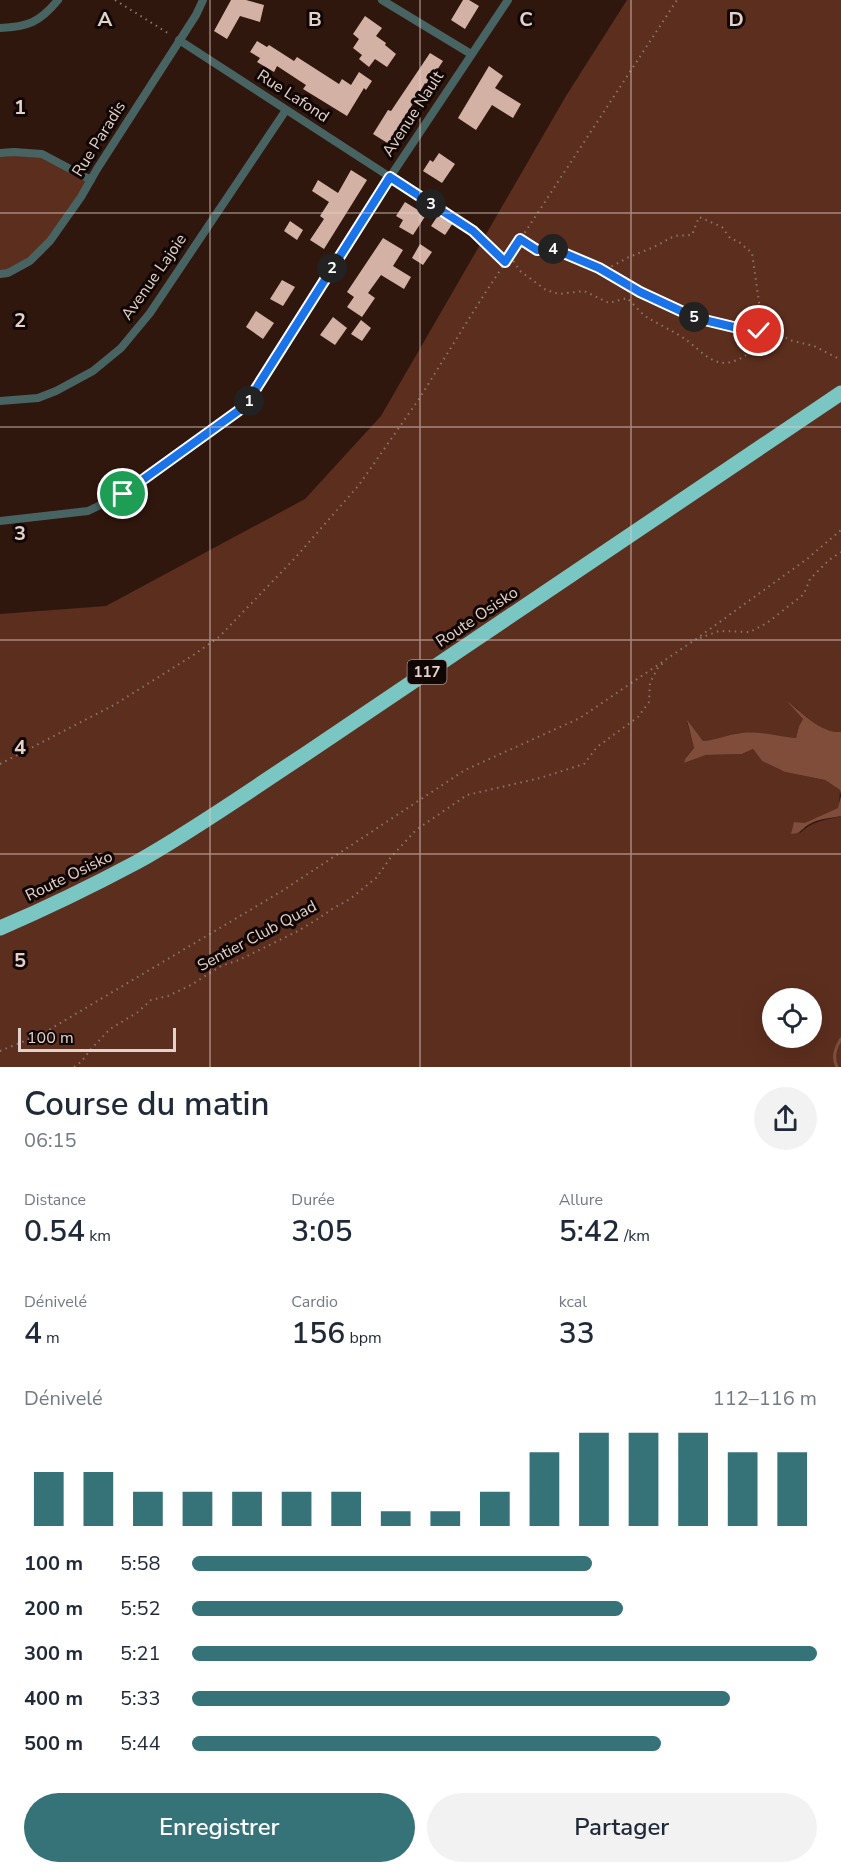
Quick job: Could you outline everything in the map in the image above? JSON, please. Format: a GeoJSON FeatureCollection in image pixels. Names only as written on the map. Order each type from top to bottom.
{"type":"FeatureCollection","features":[{"type":"Feature","properties":{"kind":"highway","name":"Route Osisko"},"geometry":{"type":"LineString","coordinates":[[0,928],[58,903],[138,861],[227,806],[841,393]]}},
{"type":"Feature","properties":{"kind":"street"},"geometry":{"type":"LineString","coordinates":[[0,28],[17,28],[33,24],[45,15],[58,0]]}},
{"type":"Feature","properties":{"kind":"street","name":"Rue Paradis"},"geometry":{"type":"LineString","coordinates":[[0,274],[8,273],[30,261],[50,241],[81,197],[196,15],[203,0]]}},
{"type":"Feature","properties":{"kind":"street"},"geometry":{"type":"LineString","coordinates":[[381,0],[471,54]]}},
{"type":"Feature","properties":{"kind":"street","name":"Avenue Nault"},"geometry":{"type":"LineString","coordinates":[[0,521],[87,511],[123,494],[245,406],[390,177],[508,0]]}},
{"type":"Feature","properties":{"kind":"street","name":"Rue Lafond"},"geometry":{"type":"LineString","coordinates":[[179,40],[390,177]]}},
{"type":"Feature","properties":{"kind":"street","name":"Avenue Lajoie"},"geometry":{"type":"LineString","coordinates":[[0,401],[39,398],[56,391],[93,371],[121,348],[150,313],[286,110]]}},
{"type":"Feature","properties":{"kind":"street"},"geometry":{"type":"LineString","coordinates":[[0,153],[42,154],[91,180]]}},
{"type":"Feature","properties":{"kind":"path"},"geometry":{"type":"LineString","coordinates":[[115,0],[179,40]]}},
{"type":"Feature","properties":{"kind":"path"},"geometry":{"type":"LineString","coordinates":[[0,764],[114,705],[219,637],[295,558],[359,485],[419,399],[505,262],[677,0]]}},
{"type":"Feature","properties":{"kind":"path"},"geometry":{"type":"LineString","coordinates":[[390,177],[473,231],[505,262]]}},
{"type":"Feature","properties":{"kind":"path"},"geometry":{"type":"LineString","coordinates":[[510,255],[520,271],[546,290],[559,294],[584,291],[609,303],[627,298],[646,317],[685,339],[699,352],[713,360],[724,363],[736,360],[751,353],[761,342],[760,309],[752,253],[730,238],[722,227],[699,216],[692,235],[674,236],[654,247],[629,256],[603,271]]}},
{"type":"Feature","properties":{"kind":"path"},"geometry":{"type":"LineString","coordinates":[[520,239],[537,250],[554,249],[696,318],[742,329],[781,334],[789,340],[814,346],[841,360]]}},
{"type":"Feature","properties":{"kind":"path"},"geometry":{"type":"LineString","coordinates":[[0,1051],[42,1034],[282,891],[465,770],[580,718],[696,639],[807,559],[841,530]]}},
{"type":"Feature","properties":{"kind":"path"},"geometry":{"type":"LineString","coordinates":[[696,639],[719,631],[750,632],[767,623],[804,594],[810,579],[828,560],[841,552]]}},
{"type":"Feature","properties":{"kind":"path","name":"Sentier Club Quad"},"geometry":{"type":"LineString","coordinates":[[75,1067],[110,1029],[138,1012],[151,1000],[168,996],[191,985],[221,966],[239,960],[297,931],[350,899],[376,878],[391,857],[416,830],[467,795],[584,764],[597,747],[638,717],[649,702],[650,683],[657,669],[669,657]]}},
{"type":"Feature","properties":{"kind":"shaded area"},"geometry":{"type":"Polygon","coordinates":[[[627,0],[841,0],[841,732],[827,730],[807,718],[790,703],[803,719],[796,738],[738,733],[716,740],[703,741],[687,722],[694,748],[684,763],[706,755],[742,754],[753,749],[762,761],[785,772],[825,780],[840,790],[839,808],[805,824],[794,822],[800,833],[814,823],[841,816],[841,1067],[0,1067],[0,614],[106,606],[305,499],[381,416],[566,96],[627,0]]]}},
{"type":"Feature","properties":{"kind":"shaded area"},"geometry":{"type":"Polygon","coordinates":[[[0,153],[42,154],[91,180],[81,197],[30,261],[0,274],[0,153]]]}},
{"type":"Feature","properties":{"kind":"shaded area"},"geometry":{"type":"Polygon","coordinates":[[[787,701],[819,726],[841,732],[841,795],[840,790],[825,780],[785,772],[762,761],[753,749],[742,754],[706,755],[684,763],[694,748],[687,720],[703,741],[749,733],[796,738],[803,719],[787,701]]]}},
{"type":"Feature","properties":{"kind":"shaded area"},"geometry":{"type":"Polygon","coordinates":[[[841,796],[841,816],[815,821],[799,832],[791,834],[794,822],[805,823],[838,808],[841,796]]]}},
{"type":"Feature","properties":{"kind":"building"},"geometry":{"type":"Polygon","coordinates":[[[231,0],[246,0],[264,5],[260,22],[240,16],[227,39],[214,31],[231,0]]]}},
{"type":"Feature","properties":{"kind":"building"},"geometry":{"type":"Polygon","coordinates":[[[463,0],[469,0],[479,6],[465,29],[451,20],[463,0]]]}},
{"type":"Feature","properties":{"kind":"building"},"geometry":{"type":"Polygon","coordinates":[[[365,16],[382,28],[376,36],[396,54],[387,67],[375,59],[369,67],[359,59],[362,55],[353,48],[359,39],[353,34],[365,16]]]}},
{"type":"Feature","properties":{"kind":"building"},"geometry":{"type":"Polygon","coordinates":[[[257,41],[267,47],[269,45],[294,61],[297,57],[339,84],[342,79],[351,85],[359,72],[372,81],[366,90],[364,88],[347,116],[303,89],[306,85],[277,66],[274,72],[257,62],[260,58],[250,52],[257,41]]]}},
{"type":"Feature","properties":{"kind":"building"},"geometry":{"type":"Polygon","coordinates":[[[430,53],[443,61],[427,85],[425,83],[389,144],[373,134],[430,53]]]}},
{"type":"Feature","properties":{"kind":"building"},"geometry":{"type":"Polygon","coordinates":[[[489,66],[503,76],[495,88],[521,104],[513,118],[492,105],[476,130],[458,118],[489,66]]]}},
{"type":"Feature","properties":{"kind":"building"},"geometry":{"type":"Polygon","coordinates":[[[439,153],[455,164],[442,183],[423,171],[430,160],[433,162],[439,153]]]}},
{"type":"Feature","properties":{"kind":"building"},"geometry":{"type":"Polygon","coordinates":[[[351,170],[367,180],[324,249],[310,240],[324,219],[320,216],[329,202],[312,191],[318,180],[338,193],[351,170]]]}},
{"type":"Feature","properties":{"kind":"building"},"geometry":{"type":"Polygon","coordinates":[[[405,202],[426,215],[413,235],[399,227],[403,220],[396,216],[405,202]]]}},
{"type":"Feature","properties":{"kind":"building"},"geometry":{"type":"Polygon","coordinates":[[[439,214],[453,223],[445,235],[431,226],[439,214]]]}},
{"type":"Feature","properties":{"kind":"building"},"geometry":{"type":"Polygon","coordinates":[[[290,221],[303,230],[297,240],[284,231],[290,221]]]}},
{"type":"Feature","properties":{"kind":"building"},"geometry":{"type":"Polygon","coordinates":[[[383,238],[403,250],[393,266],[411,277],[404,289],[381,275],[368,293],[375,298],[362,317],[347,307],[354,297],[347,292],[383,238]]]}},
{"type":"Feature","properties":{"kind":"building"},"geometry":{"type":"Polygon","coordinates":[[[420,244],[432,252],[423,265],[412,258],[420,244]]]}},
{"type":"Feature","properties":{"kind":"building"},"geometry":{"type":"Polygon","coordinates":[[[282,280],[295,287],[283,306],[270,299],[282,280]]]}},
{"type":"Feature","properties":{"kind":"building"},"geometry":{"type":"Polygon","coordinates":[[[256,311],[274,323],[263,339],[246,327],[256,311]]]}},
{"type":"Feature","properties":{"kind":"building"},"geometry":{"type":"Polygon","coordinates":[[[333,317],[347,328],[335,345],[320,335],[333,317]]]}},
{"type":"Feature","properties":{"kind":"building"},"geometry":{"type":"Polygon","coordinates":[[[361,320],[371,328],[362,341],[351,334],[361,320]]]}},
{"type":"Feature","properties":{"kind":"waterway"},"geometry":{"type":"LineString","coordinates":[[837,1067],[835,1053],[841,1039]]}},
{"type":"Feature","properties":{"kind":"route"},"geometry":{"type":"LineString","coordinates":[[123,494],[245,406],[390,177],[473,231],[505,262],[520,239],[537,250],[554,249],[599,268],[640,292],[696,318],[759,331]]}}]}
